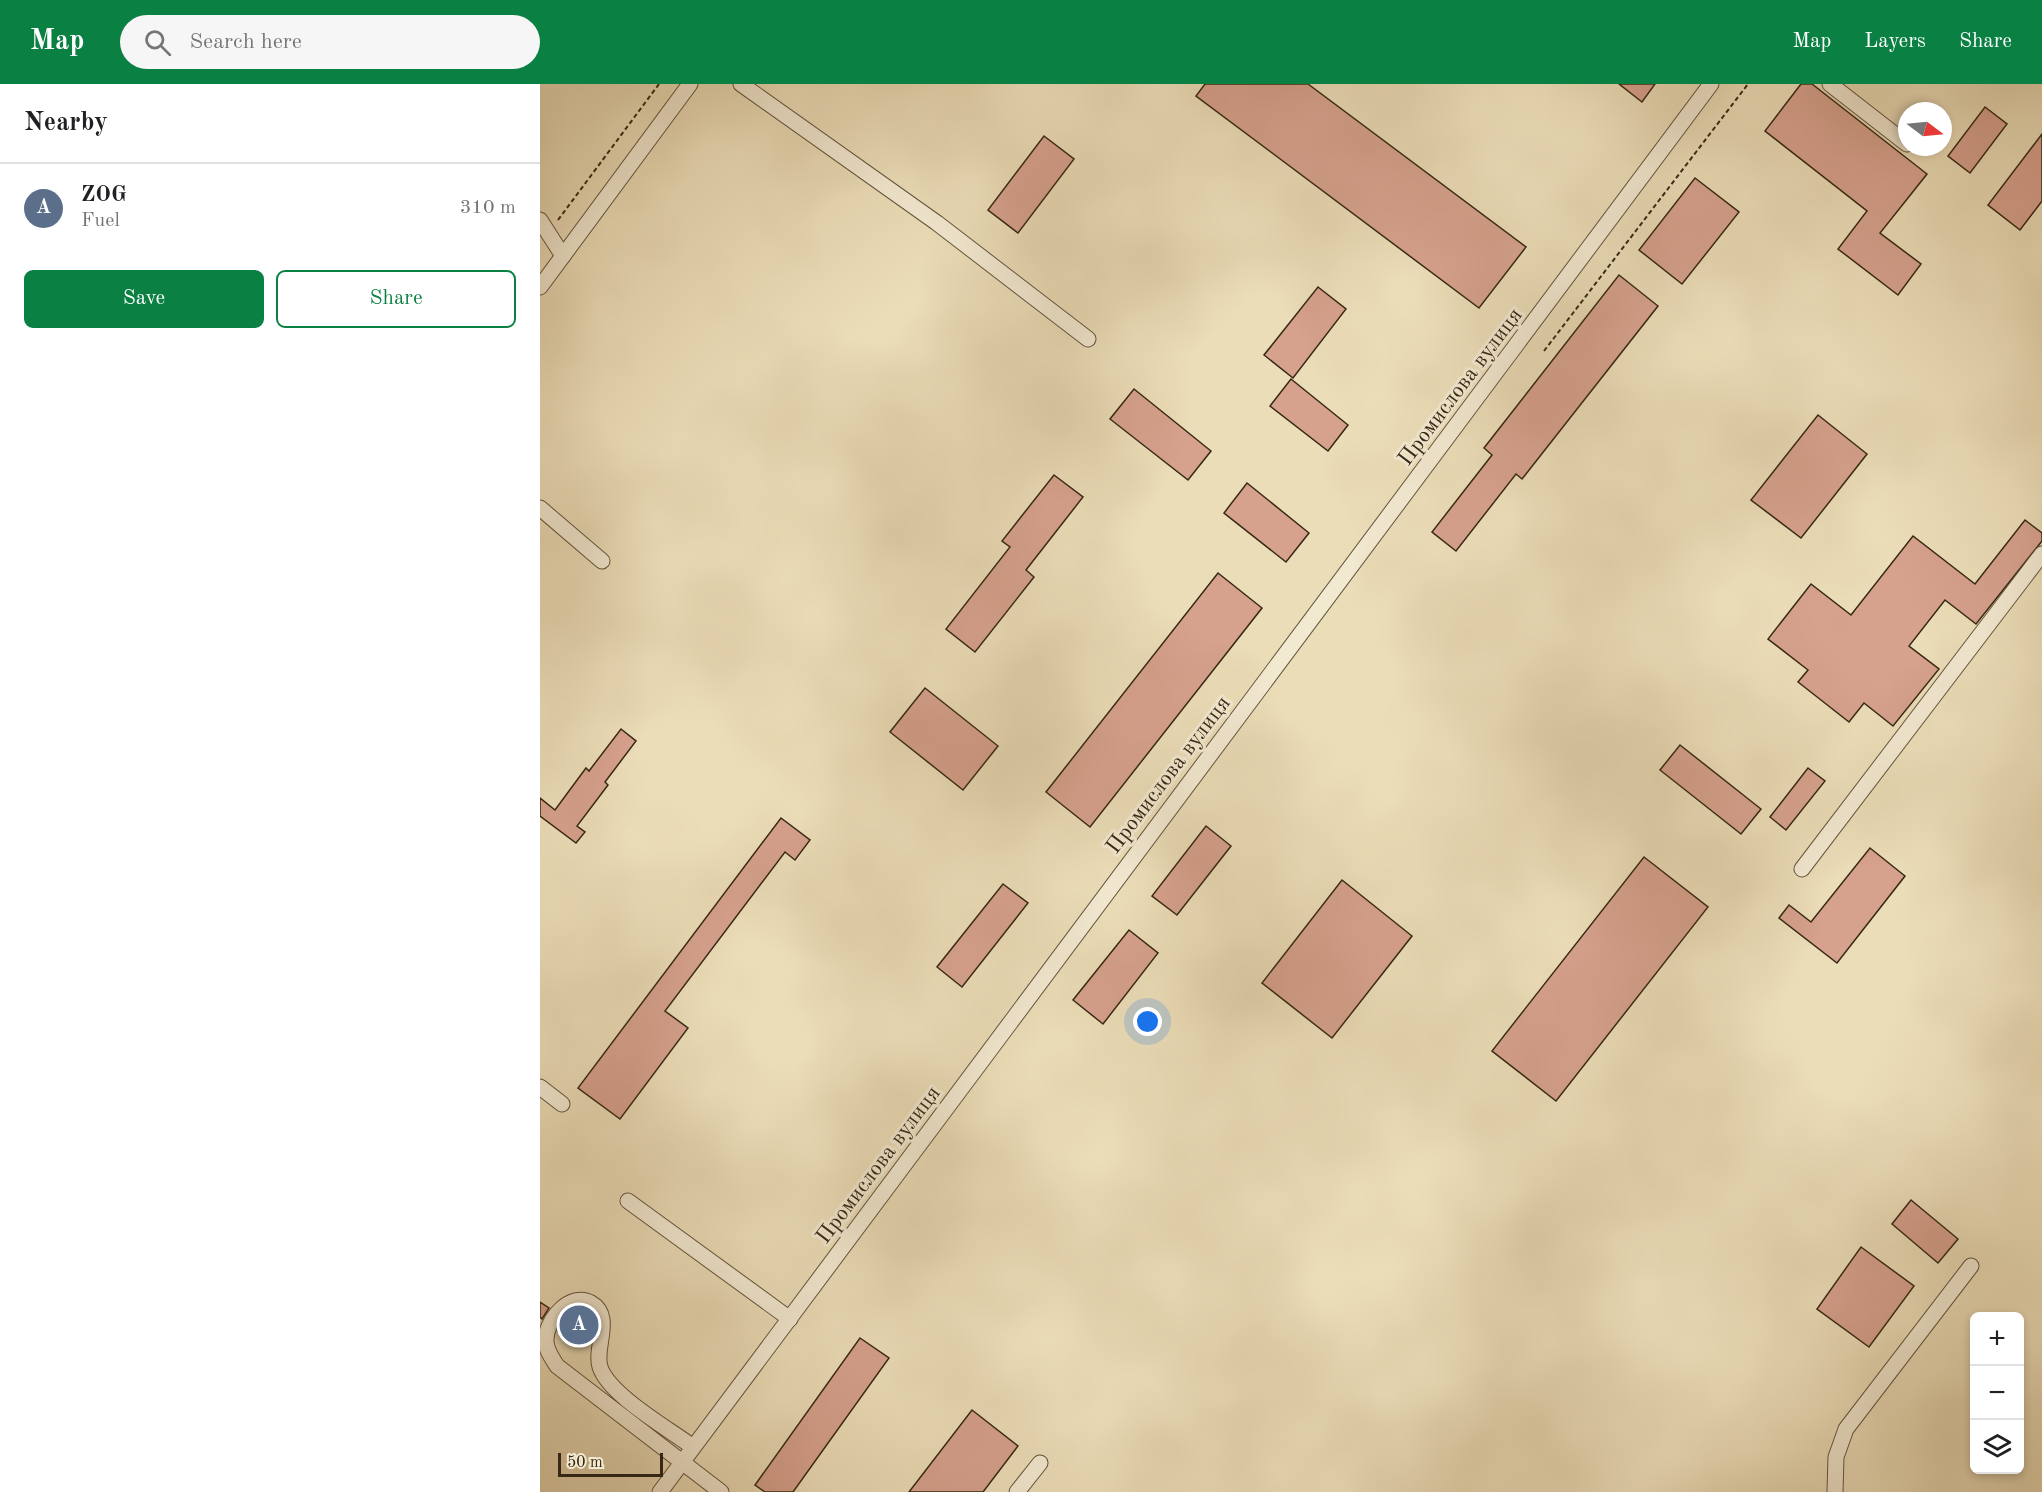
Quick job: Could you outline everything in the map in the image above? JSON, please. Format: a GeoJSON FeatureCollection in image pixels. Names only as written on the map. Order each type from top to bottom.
{"type":"FeatureCollection","features":[{"type":"Feature","properties":{"kind":"street"},"geometry":{"type":"LineString","coordinates":[[540,287],[690,84]]}},
{"type":"Feature","properties":{"kind":"street"},"geometry":{"type":"LineString","coordinates":[[741,84],[937,222],[1088,339]]}},
{"type":"Feature","properties":{"kind":"street","name":"Промислова вулиця"},"geometry":{"type":"LineString","coordinates":[[660,1492],[1711,84]]}},
{"type":"Feature","properties":{"kind":"street"},"geometry":{"type":"LineString","coordinates":[[1830,84],[1898,137]]}},
{"type":"Feature","properties":{"kind":"street"},"geometry":{"type":"LineString","coordinates":[[544,226],[563,256]]}},
{"type":"Feature","properties":{"kind":"street"},"geometry":{"type":"LineString","coordinates":[[540,508],[602,561]]}},
{"type":"Feature","properties":{"kind":"street"},"geometry":{"type":"LineString","coordinates":[[1802,868],[2042,554]]}},
{"type":"Feature","properties":{"kind":"street"},"geometry":{"type":"LineString","coordinates":[[540,1087],[562,1104]]}},
{"type":"Feature","properties":{"kind":"street"},"geometry":{"type":"LineString","coordinates":[[628,1201],[790,1319]]}},
{"type":"Feature","properties":{"kind":"street"},"geometry":{"type":"LineString","coordinates":[[1834,1492],[1836,1457],[1846,1430],[1971,1266]]}},
{"type":"Feature","properties":{"kind":"street"},"geometry":{"type":"LineString","coordinates":[[693,1447],[620,1393],[606,1377],[598,1358],[603,1321],[597,1308],[585,1301],[570,1303],[563,1307],[546,1335],[548,1350],[557,1366],[721,1492]]}},
{"type":"Feature","properties":{"kind":"street"},"geometry":{"type":"LineString","coordinates":[[1017,1492],[1040,1463]]}},
{"type":"Feature","properties":{"kind":"path"},"geometry":{"type":"LineString","coordinates":[[544,226],[659,84]]}},
{"type":"Feature","properties":{"kind":"path"},"geometry":{"type":"LineString","coordinates":[[1544,351],[1748,84]]}},
{"type":"Feature","properties":{"kind":"building"},"geometry":{"type":"Polygon","coordinates":[[[1205,84],[1308,84],[1526,247],[1479,308],[1196,96],[1205,84]]]}},
{"type":"Feature","properties":{"kind":"building"},"geometry":{"type":"Polygon","coordinates":[[[1619,84],[1655,84],[1642,102],[1619,84]]]}},
{"type":"Feature","properties":{"kind":"building"},"geometry":{"type":"Polygon","coordinates":[[[1801,84],[1812,84],[1898,151],[1898,156],[1904,156],[1927,174],[1880,233],[1921,264],[1898,295],[1838,249],[1867,211],[1765,131],[1801,84]]]}},
{"type":"Feature","properties":{"kind":"building"},"geometry":{"type":"Polygon","coordinates":[[[1985,107],[2007,124],[1970,173],[1948,156],[1952,156],[1952,151],[1985,107]]]}},
{"type":"Feature","properties":{"kind":"building"},"geometry":{"type":"Polygon","coordinates":[[[2042,134],[2042,201],[2020,230],[1988,205],[2042,134]]]}},
{"type":"Feature","properties":{"kind":"building"},"geometry":{"type":"Polygon","coordinates":[[[1044,136],[1074,159],[1018,233],[988,210],[1044,136]]]}},
{"type":"Feature","properties":{"kind":"building"},"geometry":{"type":"Polygon","coordinates":[[[1695,178],[1739,212],[1682,284],[1639,250],[1695,178]]]}},
{"type":"Feature","properties":{"kind":"building"},"geometry":{"type":"Polygon","coordinates":[[[1619,275],[1658,306],[1522,479],[1516,474],[1456,551],[1432,532],[1492,455],[1484,448],[1619,275]]]}},
{"type":"Feature","properties":{"kind":"building"},"geometry":{"type":"Polygon","coordinates":[[[1318,287],[1346,309],[1293,378],[1264,355],[1318,287]]]}},
{"type":"Feature","properties":{"kind":"building"},"geometry":{"type":"Polygon","coordinates":[[[1291,379],[1348,425],[1328,451],[1270,406],[1291,379]]]}},
{"type":"Feature","properties":{"kind":"building"},"geometry":{"type":"Polygon","coordinates":[[[1134,389],[1211,451],[1188,480],[1110,419],[1134,389]]]}},
{"type":"Feature","properties":{"kind":"building"},"geometry":{"type":"Polygon","coordinates":[[[1818,415],[1867,454],[1801,538],[1751,500],[1818,415]]]}},
{"type":"Feature","properties":{"kind":"building"},"geometry":{"type":"Polygon","coordinates":[[[1054,475],[1083,497],[1026,570],[1034,577],[975,652],[946,629],[1010,547],[1002,541],[1054,475]]]}},
{"type":"Feature","properties":{"kind":"building"},"geometry":{"type":"Polygon","coordinates":[[[1247,483],[1309,533],[1286,562],[1224,513],[1247,483]]]}},
{"type":"Feature","properties":{"kind":"building"},"geometry":{"type":"Polygon","coordinates":[[[2025,520],[2042,533],[2042,541],[1976,624],[1945,600],[1909,646],[1939,669],[1893,726],[1864,703],[1849,722],[1798,682],[1808,670],[1768,639],[1811,584],[1851,615],[1913,536],[1975,584],[2025,520]]]}},
{"type":"Feature","properties":{"kind":"building"},"geometry":{"type":"Polygon","coordinates":[[[1218,573],[1262,608],[1090,827],[1046,792],[1218,573]]]}},
{"type":"Feature","properties":{"kind":"building"},"geometry":{"type":"Polygon","coordinates":[[[925,688],[998,746],[963,790],[890,732],[925,688]]]}},
{"type":"Feature","properties":{"kind":"building"},"geometry":{"type":"Polygon","coordinates":[[[621,729],[636,741],[605,782],[608,785],[577,826],[585,832],[576,843],[540,816],[540,798],[555,810],[586,768],[589,771],[621,729]]]}},
{"type":"Feature","properties":{"kind":"building"},"geometry":{"type":"Polygon","coordinates":[[[1680,745],[1761,809],[1741,834],[1660,770],[1680,745]]]}},
{"type":"Feature","properties":{"kind":"building"},"geometry":{"type":"Polygon","coordinates":[[[1808,768],[1825,781],[1786,830],[1770,817],[1808,768]]]}},
{"type":"Feature","properties":{"kind":"building"},"geometry":{"type":"Polygon","coordinates":[[[781,818],[810,840],[795,860],[785,852],[665,1011],[688,1028],[620,1119],[578,1088],[781,818]]]}},
{"type":"Feature","properties":{"kind":"building"},"geometry":{"type":"Polygon","coordinates":[[[1206,826],[1231,846],[1177,915],[1152,896],[1206,826]]]}},
{"type":"Feature","properties":{"kind":"building"},"geometry":{"type":"Polygon","coordinates":[[[1870,848],[1905,876],[1837,963],[1779,918],[1789,905],[1811,922],[1870,848]]]}},
{"type":"Feature","properties":{"kind":"building"},"geometry":{"type":"Polygon","coordinates":[[[1644,857],[1708,907],[1556,1101],[1492,1051],[1644,857]]]}},
{"type":"Feature","properties":{"kind":"building"},"geometry":{"type":"Polygon","coordinates":[[[1342,880],[1412,936],[1332,1038],[1262,983],[1342,880]]]}},
{"type":"Feature","properties":{"kind":"building"},"geometry":{"type":"Polygon","coordinates":[[[1003,884],[1028,903],[962,987],[937,967],[1003,884]]]}},
{"type":"Feature","properties":{"kind":"building"},"geometry":{"type":"Polygon","coordinates":[[[1129,930],[1158,953],[1103,1024],[1073,1000],[1129,930]]]}},
{"type":"Feature","properties":{"kind":"building"},"geometry":{"type":"Polygon","coordinates":[[[1911,1200],[1958,1239],[1938,1263],[1892,1224],[1911,1200]]]}},
{"type":"Feature","properties":{"kind":"building"},"geometry":{"type":"Polygon","coordinates":[[[1861,1247],[1914,1286],[1869,1347],[1817,1309],[1861,1247]]]}},
{"type":"Feature","properties":{"kind":"building"},"geometry":{"type":"Polygon","coordinates":[[[540,1302],[549,1308],[542,1319],[540,1317],[540,1302]]]}},
{"type":"Feature","properties":{"kind":"building"},"geometry":{"type":"Polygon","coordinates":[[[564,1320],[585,1336],[578,1346],[558,1331],[564,1320]]]}},
{"type":"Feature","properties":{"kind":"building"},"geometry":{"type":"Polygon","coordinates":[[[860,1338],[889,1358],[793,1492],[765,1492],[755,1485],[860,1338]]]}},
{"type":"Feature","properties":{"kind":"building"},"geometry":{"type":"Polygon","coordinates":[[[972,1410],[1018,1446],[983,1492],[909,1492],[972,1410]]]}},
{"type":"Feature","properties":{"kind":"place","name":"ZOG"},"geometry":{"type":"Point","coordinates":[579,1325]}}]}
